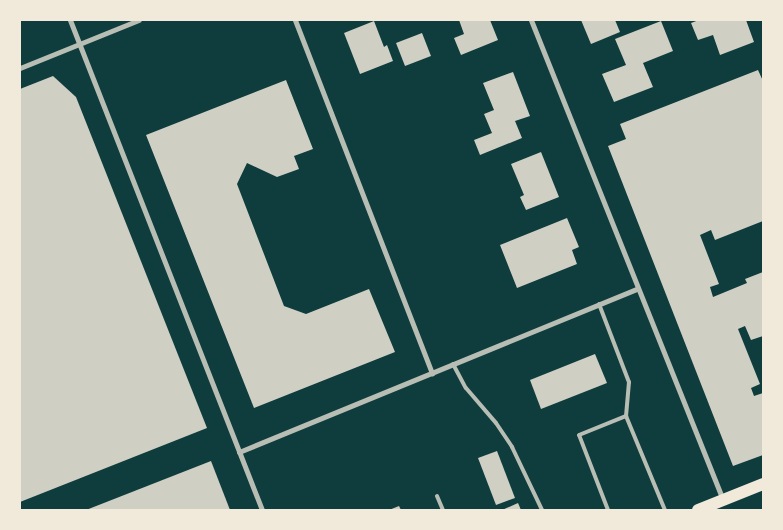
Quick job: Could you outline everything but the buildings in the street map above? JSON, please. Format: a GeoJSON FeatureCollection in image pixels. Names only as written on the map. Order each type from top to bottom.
{"type":"FeatureCollection","features":[{"type":"Feature","properties":{"kind":"main road"},"geometry":{"type":"LineString","coordinates":[[698,510],[763,484]]}},
{"type":"Feature","properties":{"kind":"street"},"geometry":{"type":"LineString","coordinates":[[70,20],[262,510]]}},
{"type":"Feature","properties":{"kind":"street"},"geometry":{"type":"LineString","coordinates":[[20,68],[138,20]]}},
{"type":"Feature","properties":{"kind":"street"},"geometry":{"type":"LineString","coordinates":[[295,20],[432,374]]}},
{"type":"Feature","properties":{"kind":"street"},"geometry":{"type":"LineString","coordinates":[[531,20],[723,500]]}},
{"type":"Feature","properties":{"kind":"street"},"geometry":{"type":"LineString","coordinates":[[239,452],[637,289]]}},
{"type":"Feature","properties":{"kind":"lane"},"geometry":{"type":"LineString","coordinates":[[599,304],[629,382],[626,416],[665,510]]}},
{"type":"Feature","properties":{"kind":"lane"},"geometry":{"type":"LineString","coordinates":[[453,364],[466,388],[496,423],[512,447],[542,510]]}},
{"type":"Feature","properties":{"kind":"lane"},"geometry":{"type":"LineString","coordinates":[[608,510],[579,436],[626,416]]}},
{"type":"Feature","properties":{"kind":"lane"},"geometry":{"type":"LineString","coordinates":[[437,496],[443,510]]}}]}
